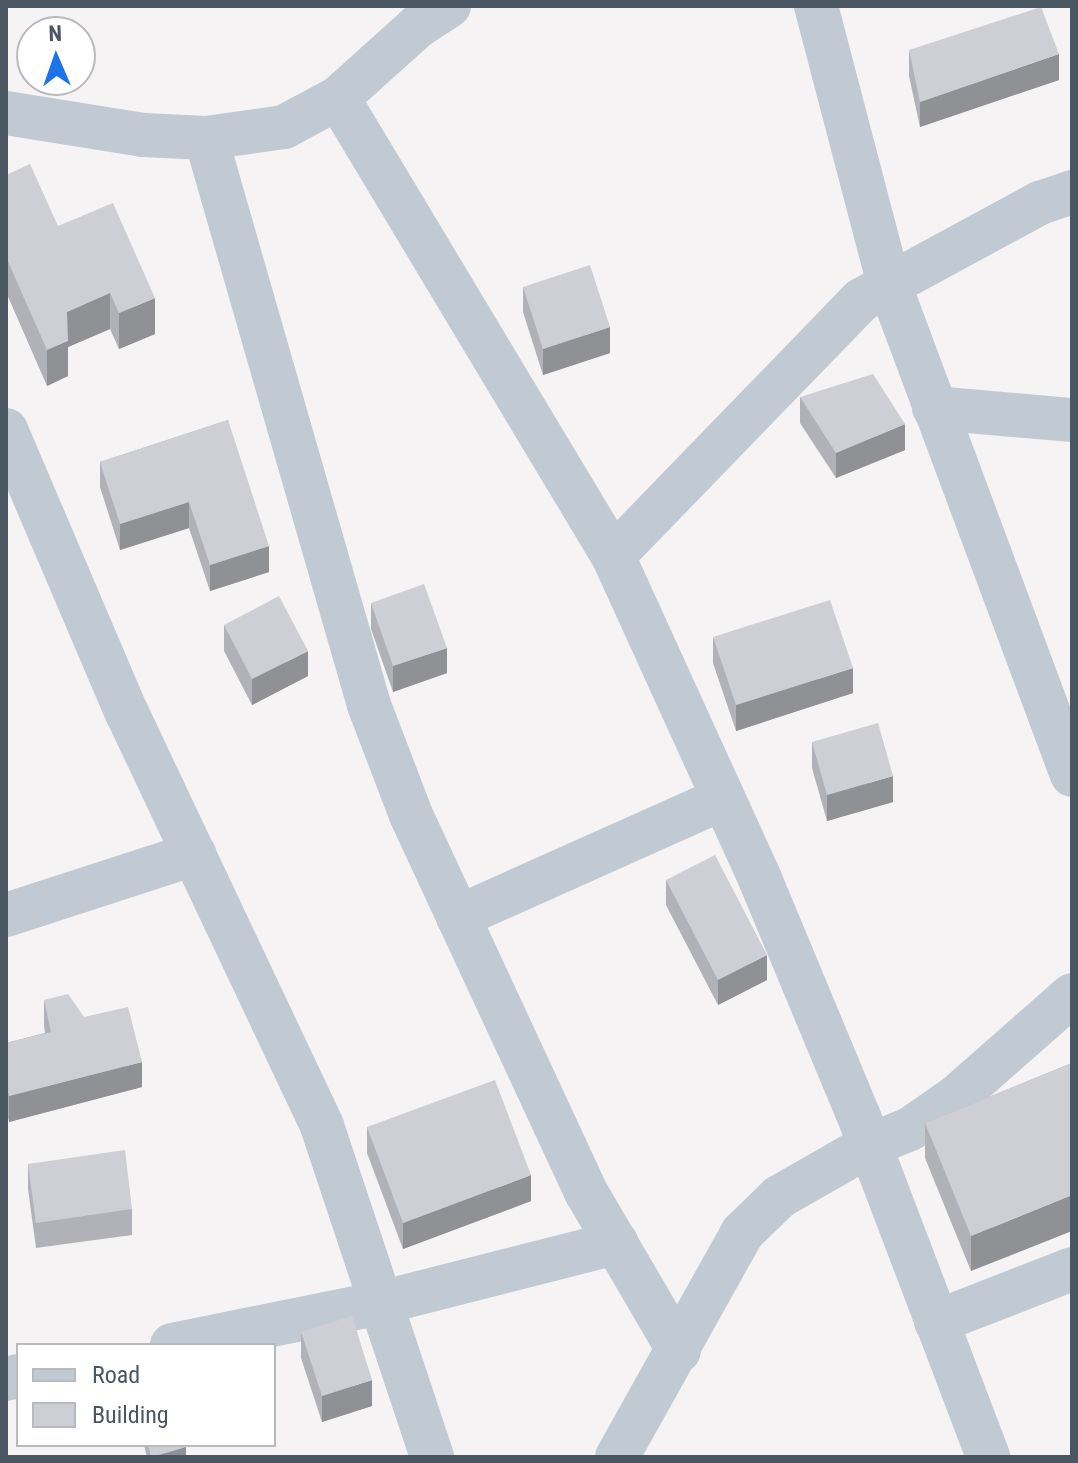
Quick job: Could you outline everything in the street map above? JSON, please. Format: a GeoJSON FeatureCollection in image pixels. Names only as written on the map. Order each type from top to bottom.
{"type":"FeatureCollection","features":[{"type":"Feature","properties":{"kind":"street"},"geometry":{"type":"LineString","coordinates":[[6,113],[143,135],[206,138],[284,127],[338,98],[418,26],[449,6]]}},
{"type":"Feature","properties":{"kind":"street"},"geometry":{"type":"LineString","coordinates":[[816,6],[888,281],[1072,775]]}},
{"type":"Feature","properties":{"kind":"street"},"geometry":{"type":"LineString","coordinates":[[338,98],[613,556],[760,879],[868,1146],[988,1457]]}},
{"type":"Feature","properties":{"kind":"street"},"geometry":{"type":"LineString","coordinates":[[206,138],[369,705],[458,917],[586,1192],[679,1351]]}},
{"type":"Feature","properties":{"kind":"street"},"geometry":{"type":"LineString","coordinates":[[613,556],[861,300],[888,281],[1040,203],[1072,192]]}},
{"type":"Feature","properties":{"kind":"street"},"geometry":{"type":"LineString","coordinates":[[934,408],[1072,420]]}},
{"type":"Feature","properties":{"kind":"street"},"geometry":{"type":"LineString","coordinates":[[6,430],[127,713],[322,1126],[432,1457]]}},
{"type":"Feature","properties":{"kind":"street"},"geometry":{"type":"LineString","coordinates":[[458,917],[722,799]]}},
{"type":"Feature","properties":{"kind":"street"},"geometry":{"type":"LineString","coordinates":[[6,915],[194,854]]}},
{"type":"Feature","properties":{"kind":"street"},"geometry":{"type":"LineString","coordinates":[[617,1457],[679,1351],[742,1233],[779,1197],[868,1146],[910,1129],[956,1097],[1072,995]]}},
{"type":"Feature","properties":{"kind":"street"},"geometry":{"type":"LineString","coordinates":[[182,1343],[380,1303],[616,1243]]}},
{"type":"Feature","properties":{"kind":"street"},"geometry":{"type":"LineString","coordinates":[[936,1322],[1072,1269]]}},
{"type":"Feature","properties":{"kind":"building"},"geometry":{"type":"Polygon","coordinates":[[[1041,7],[1059,54],[920,102],[909,50],[1041,7]]]}},
{"type":"Feature","properties":{"kind":"building"},"geometry":{"type":"Polygon","coordinates":[[[30,164],[58,226],[113,203],[155,298],[119,313],[110,293],[67,312],[68,341],[47,350],[6,257],[6,175],[30,164]]]}},
{"type":"Feature","properties":{"kind":"building"},"geometry":{"type":"Polygon","coordinates":[[[590,265],[610,327],[543,349],[523,287],[590,265]]]}},
{"type":"Feature","properties":{"kind":"building"},"geometry":{"type":"Polygon","coordinates":[[[873,374],[905,424],[836,453],[800,397],[873,374]]]}},
{"type":"Feature","properties":{"kind":"building"},"geometry":{"type":"Polygon","coordinates":[[[228,420],[269,546],[210,565],[189,502],[120,524],[100,462],[228,420]]]}},
{"type":"Feature","properties":{"kind":"building"},"geometry":{"type":"Polygon","coordinates":[[[424,584],[447,648],[393,666],[371,603],[424,584]]]}},
{"type":"Feature","properties":{"kind":"building"},"geometry":{"type":"Polygon","coordinates":[[[279,596],[308,651],[252,679],[224,625],[279,596]]]}},
{"type":"Feature","properties":{"kind":"building"},"geometry":{"type":"Polygon","coordinates":[[[830,600],[853,668],[736,705],[713,637],[830,600]]]}},
{"type":"Feature","properties":{"kind":"building"},"geometry":{"type":"Polygon","coordinates":[[[878,723],[893,776],[827,795],[812,742],[878,723]]]}},
{"type":"Feature","properties":{"kind":"building"},"geometry":{"type":"Polygon","coordinates":[[[715,855],[767,955],[718,980],[666,880],[715,855]]]}},
{"type":"Feature","properties":{"kind":"building"},"geometry":{"type":"Polygon","coordinates":[[[68,994],[84,1017],[128,1007],[142,1062],[9,1096],[6,1043],[51,1032],[44,1000],[68,994]]]}},
{"type":"Feature","properties":{"kind":"building"},"geometry":{"type":"Polygon","coordinates":[[[1072,1063],[1072,1195],[971,1236],[925,1123],[1072,1063]]]}},
{"type":"Feature","properties":{"kind":"building"},"geometry":{"type":"Polygon","coordinates":[[[495,1080],[531,1175],[403,1223],[367,1127],[495,1080]]]}},
{"type":"Feature","properties":{"kind":"building"},"geometry":{"type":"Polygon","coordinates":[[[125,1150],[132,1209],[36,1223],[28,1164],[125,1150]]]}},
{"type":"Feature","properties":{"kind":"building"},"geometry":{"type":"Polygon","coordinates":[[[352,1316],[372,1380],[322,1396],[301,1332],[352,1316]]]}},
{"type":"Feature","properties":{"kind":"building"},"geometry":{"type":"Polygon","coordinates":[[[148,1447],[186,1447],[151,1457],[148,1447]]]}}]}
